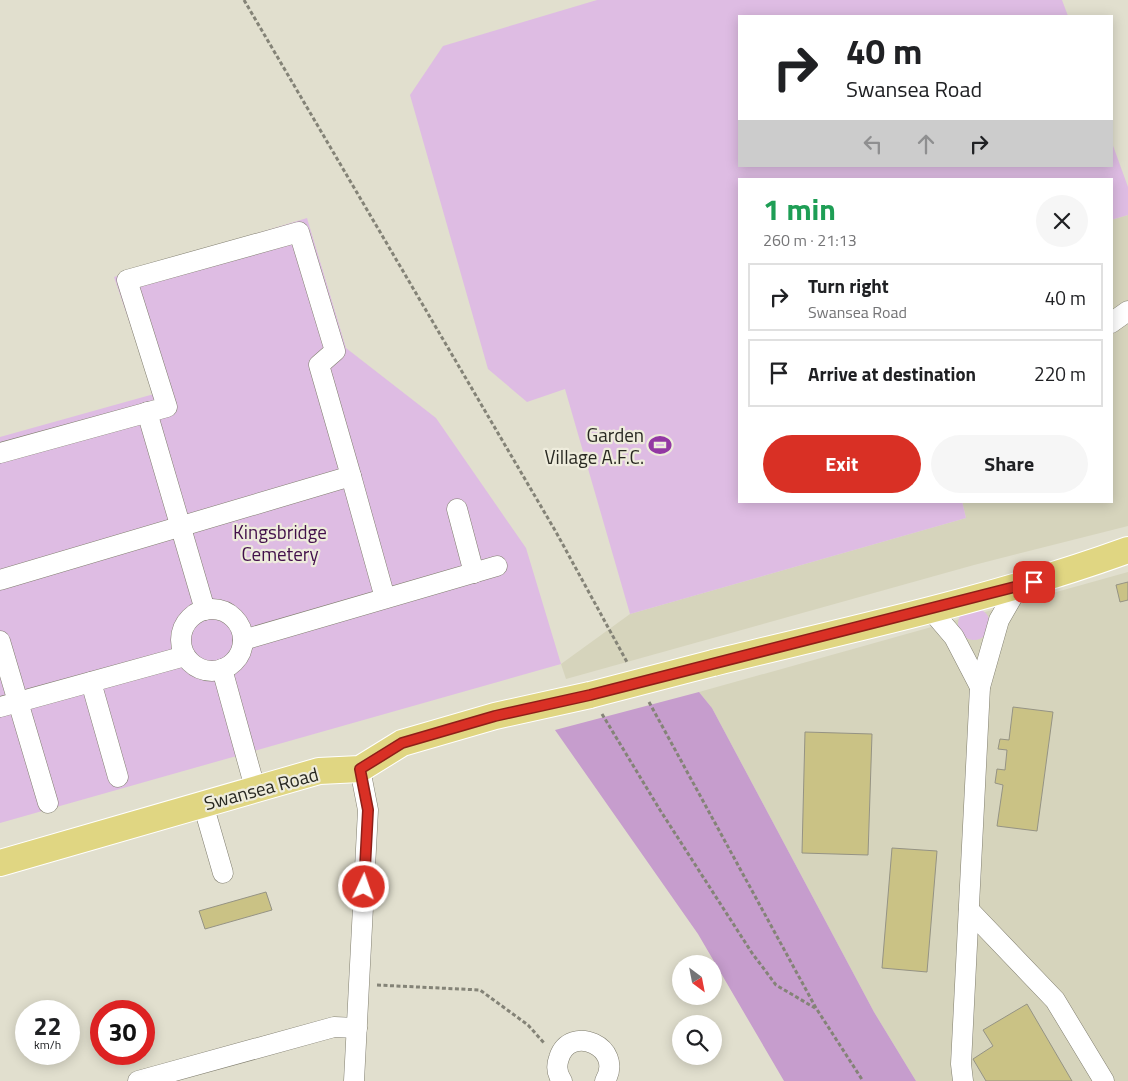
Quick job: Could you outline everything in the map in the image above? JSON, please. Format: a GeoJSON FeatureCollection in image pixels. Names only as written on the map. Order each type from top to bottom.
{"type":"FeatureCollection","features":[{"type":"Feature","properties":{"kind":"main road","name":"Swansea Road"},"geometry":{"type":"LineString","coordinates":[[0,863],[254,788],[319,771],[360,769],[402,743],[495,716],[590,695],[1018,587],[1128,550]]}},
{"type":"Feature","properties":{"kind":"street"},"geometry":{"type":"LineString","coordinates":[[0,453],[167,407],[127,280],[299,232],[336,351],[319,365],[385,598]]}},
{"type":"Feature","properties":{"kind":"street"},"geometry":{"type":"LineString","coordinates":[[1113,322],[1128,311]]}},
{"type":"Feature","properties":{"kind":"street"},"geometry":{"type":"LineString","coordinates":[[147,412],[205,610]]}},
{"type":"Feature","properties":{"kind":"street"},"geometry":{"type":"LineString","coordinates":[[0,580],[351,476]]}},
{"type":"Feature","properties":{"kind":"street"},"geometry":{"type":"LineString","coordinates":[[457,509],[474,573]]}},
{"type":"Feature","properties":{"kind":"street"},"geometry":{"type":"LineString","coordinates":[[243,640],[497,566]]}},
{"type":"Feature","properties":{"kind":"street"},"geometry":{"type":"LineString","coordinates":[[964,1081],[960,1064],[980,687],[999,620],[1018,587]]}},
{"type":"Feature","properties":{"kind":"street"},"geometry":{"type":"LineString","coordinates":[[205,610],[219,610],[235,620],[241,629],[243,640],[237,658],[222,669],[204,670],[194,666],[185,656],[181,638],[184,627],[190,618],[205,610]]}},
{"type":"Feature","properties":{"kind":"street"},"geometry":{"type":"LineString","coordinates":[[930,610],[944,623],[954,637],[980,687]]}},
{"type":"Feature","properties":{"kind":"street"},"geometry":{"type":"LineString","coordinates":[[0,640],[9,705],[48,803]]}},
{"type":"Feature","properties":{"kind":"street"},"geometry":{"type":"LineString","coordinates":[[9,705],[185,656]]}},
{"type":"Feature","properties":{"kind":"street"},"geometry":{"type":"LineString","coordinates":[[222,669],[254,788]]}},
{"type":"Feature","properties":{"kind":"street"},"geometry":{"type":"LineString","coordinates":[[91,682],[118,777]]}},
{"type":"Feature","properties":{"kind":"street"},"geometry":{"type":"LineString","coordinates":[[354,1081],[368,810],[360,769]]}},
{"type":"Feature","properties":{"kind":"street"},"geometry":{"type":"LineString","coordinates":[[203,804],[223,873]]}},
{"type":"Feature","properties":{"kind":"street"},"geometry":{"type":"LineString","coordinates":[[969,910],[1055,1000],[1104,1081]]}},
{"type":"Feature","properties":{"kind":"street"},"geometry":{"type":"LineString","coordinates":[[138,1081],[334,1027],[357,1028]]}},
{"type":"Feature","properties":{"kind":"street"},"geometry":{"type":"LineString","coordinates":[[562,1081],[557,1070],[560,1054],[572,1043],[588,1041],[596,1044],[607,1056],[609,1071],[604,1081]]}},
{"type":"Feature","properties":{"kind":"path"},"geometry":{"type":"LineString","coordinates":[[244,0],[552,524],[632,671]]}},
{"type":"Feature","properties":{"kind":"path"},"geometry":{"type":"LineString","coordinates":[[590,695],[660,810],[752,953],[776,984],[816,1008]]}},
{"type":"Feature","properties":{"kind":"path"},"geometry":{"type":"LineString","coordinates":[[646,697],[816,1008],[862,1081]]}},
{"type":"Feature","properties":{"kind":"path"},"geometry":{"type":"LineString","coordinates":[[359,984],[480,990],[528,1025],[547,1046],[560,1054]]}},
{"type":"Feature","properties":{"kind":"shaded area"},"geometry":{"type":"Polygon","coordinates":[[[1128,215],[1128,526],[974,565],[566,679],[561,664],[630,614],[966,518],[962,503],[1113,503],[1113,219],[1128,215]]]}},
{"type":"Feature","properties":{"kind":"shaded area"},"geometry":{"type":"Polygon","coordinates":[[[1128,572],[1128,1081],[916,1081],[874,1012],[712,708],[699,692],[1128,572]]]}},
{"type":"Feature","properties":{"kind":"shaded area"},"geometry":{"type":"Polygon","coordinates":[[[699,692],[712,708],[874,1012],[916,1081],[784,1081],[722,975],[722,955],[710,955],[698,934],[555,730],[699,692]]]}},
{"type":"Feature","properties":{"kind":"green space"},"geometry":{"type":"Polygon","coordinates":[[[597,0],[1062,0],[1068,15],[738,15],[738,167],[1113,167],[1113,146],[1128,187],[1128,215],[1113,219],[1113,178],[738,178],[738,503],[962,503],[966,518],[630,614],[565,389],[527,402],[488,369],[410,95],[443,46],[597,0]]]}},
{"type":"Feature","properties":{"kind":"green space","name":"Kingsbridge Cemetery"},"geometry":{"type":"Polygon","coordinates":[[[307,218],[346,348],[436,418],[526,548],[561,664],[0,823],[0,437],[154,394],[114,277],[307,218]]]}},
{"type":"Feature","properties":{"kind":"green space"},"geometry":{"type":"Polygon","coordinates":[[[974,608],[980,609],[985,613],[989,618],[989,630],[985,635],[980,639],[974,640],[968,639],[963,635],[959,630],[958,624],[959,618],[963,613],[968,609],[974,608]]]}},
{"type":"Feature","properties":{"kind":"building"},"geometry":{"type":"Polygon","coordinates":[[[1128,582],[1128,600],[1120,602],[1116,585],[1128,582]]]}},
{"type":"Feature","properties":{"kind":"building"},"geometry":{"type":"Polygon","coordinates":[[[1013,707],[1053,712],[1037,831],[997,826],[1003,785],[995,783],[997,769],[1005,770],[1007,750],[998,749],[1000,739],[1009,740],[1013,707]]]}},
{"type":"Feature","properties":{"kind":"building"},"geometry":{"type":"Polygon","coordinates":[[[805,732],[872,734],[868,855],[802,853],[805,732]]]}},
{"type":"Feature","properties":{"kind":"building"},"geometry":{"type":"Polygon","coordinates":[[[892,848],[937,851],[927,972],[882,968],[892,848]]]}},
{"type":"Feature","properties":{"kind":"building"},"geometry":{"type":"Polygon","coordinates":[[[266,892],[272,910],[205,929],[199,911],[266,892]]]}},
{"type":"Feature","properties":{"kind":"building"},"geometry":{"type":"Polygon","coordinates":[[[1027,1004],[1072,1081],[986,1081],[973,1059],[993,1046],[983,1030],[1027,1004]]]}},
{"type":"Feature","properties":{"kind":"place","name":"Garden Village A.F.C."},"geometry":{"type":"Point","coordinates":[660,445]}},
{"type":"Feature","properties":{"kind":"route"},"geometry":{"type":"LineString","coordinates":[[364,887],[368,810],[360,769],[402,743],[495,716],[590,695],[1034,582]]}}]}
